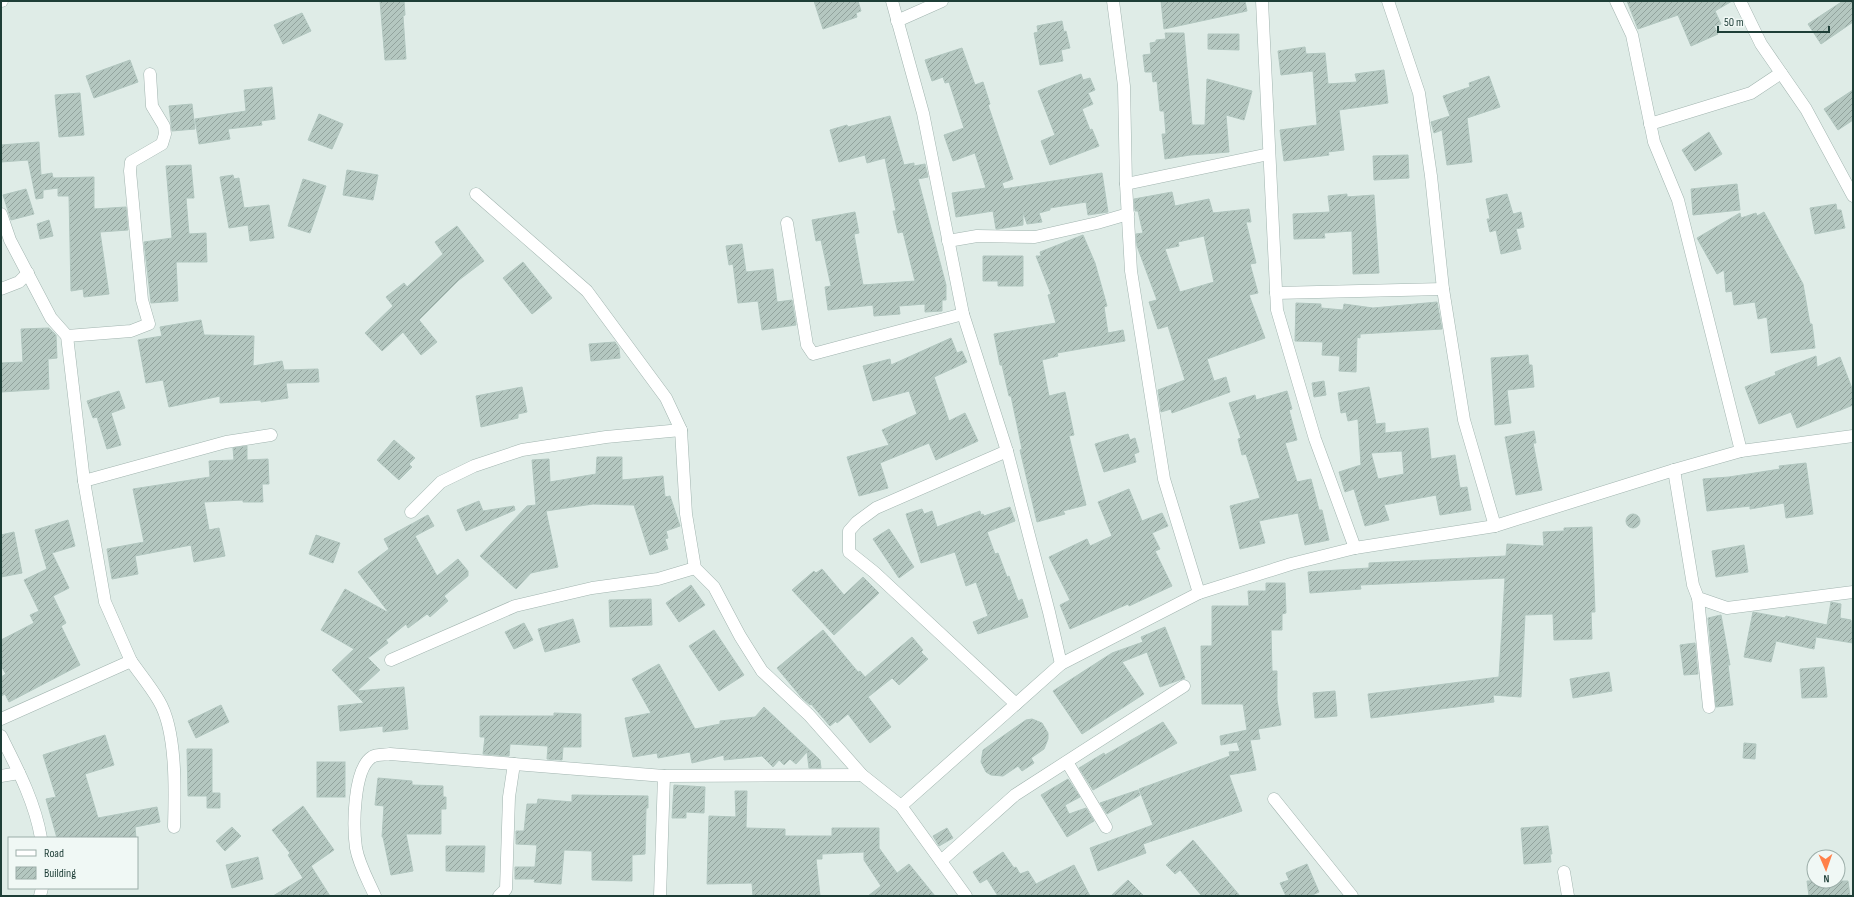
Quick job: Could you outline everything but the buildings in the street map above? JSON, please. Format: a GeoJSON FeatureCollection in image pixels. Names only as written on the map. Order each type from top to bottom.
{"type":"FeatureCollection","features":[{"type":"Feature","properties":{"kind":"street"},"geometry":{"type":"LineString","coordinates":[[892,1],[923,113],[963,314],[1007,451],[1049,612],[1060,664]]}},
{"type":"Feature","properties":{"kind":"street"},"geometry":{"type":"LineString","coordinates":[[897,21],[942,1]]}},
{"type":"Feature","properties":{"kind":"street"},"geometry":{"type":"LineString","coordinates":[[1113,1],[1124,86],[1126,184],[1131,271],[1164,479],[1199,593]]}},
{"type":"Feature","properties":{"kind":"street"},"geometry":{"type":"LineString","coordinates":[[1262,1],[1277,310],[1315,439],[1355,548]]}},
{"type":"Feature","properties":{"kind":"street"},"geometry":{"type":"LineString","coordinates":[[1388,1],[1419,93],[1431,176],[1443,289],[1464,420],[1495,526]]}},
{"type":"Feature","properties":{"kind":"street"},"geometry":{"type":"LineString","coordinates":[[1616,1],[1632,35],[1654,142],[1678,200],[1741,451]]}},
{"type":"Feature","properties":{"kind":"street"},"geometry":{"type":"LineString","coordinates":[[1740,1],[1761,44],[1806,109],[1853,196]]}},
{"type":"Feature","properties":{"kind":"street"},"geometry":{"type":"LineString","coordinates":[[1650,124],[1751,92],[1781,73]]}},
{"type":"Feature","properties":{"kind":"street"},"geometry":{"type":"LineString","coordinates":[[67,336],[131,331],[148,324],[142,300],[130,171],[131,162],[162,144],[165,134],[164,126],[152,106],[150,74]]}},
{"type":"Feature","properties":{"kind":"street"},"geometry":{"type":"LineString","coordinates":[[1126,184],[1269,154]]}},
{"type":"Feature","properties":{"kind":"street"},"geometry":{"type":"LineString","coordinates":[[476,194],[525,239],[587,291],[666,398],[681,430],[686,514],[695,568],[714,587],[740,636],[762,671],[809,715],[862,775],[901,806],[966,896]]}},
{"type":"Feature","properties":{"kind":"street"},"geometry":{"type":"LineString","coordinates":[[1,214],[10,240],[51,318],[67,336],[84,481],[105,602],[131,661],[160,702],[168,726],[175,784],[174,828]]}},
{"type":"Feature","properties":{"kind":"street"},"geometry":{"type":"LineString","coordinates":[[948,241],[977,236],[1035,237],[1097,223],[1128,214]]}},
{"type":"Feature","properties":{"kind":"street"},"geometry":{"type":"LineString","coordinates":[[787,223],[807,345],[813,354],[963,314]]}},
{"type":"Feature","properties":{"kind":"street"},"geometry":{"type":"LineString","coordinates":[[1,288],[19,282],[28,273]]}},
{"type":"Feature","properties":{"kind":"street"},"geometry":{"type":"LineString","coordinates":[[1276,293],[1443,289]]}},
{"type":"Feature","properties":{"kind":"street"},"geometry":{"type":"LineString","coordinates":[[411,512],[441,482],[474,466],[522,450],[606,437],[681,430]]}},
{"type":"Feature","properties":{"kind":"street"},"geometry":{"type":"LineString","coordinates":[[84,481],[226,442],[271,435]]}},
{"type":"Feature","properties":{"kind":"street"},"geometry":{"type":"LineString","coordinates":[[901,806],[1060,664],[1199,593],[1291,564],[1355,548],[1495,526],[1674,470],[1741,451],[1853,436]]}},
{"type":"Feature","properties":{"kind":"street"},"geometry":{"type":"LineString","coordinates":[[1007,451],[876,508],[857,522],[849,532],[849,552],[874,572],[1016,704]]}},
{"type":"Feature","properties":{"kind":"street"},"geometry":{"type":"LineString","coordinates":[[1674,470],[1693,585],[1698,598],[1709,707]]}},
{"type":"Feature","properties":{"kind":"street"},"geometry":{"type":"LineString","coordinates":[[391,660],[514,606],[592,588],[658,579],[695,568]]}},
{"type":"Feature","properties":{"kind":"street"},"geometry":{"type":"LineString","coordinates":[[1698,598],[1727,608],[1853,592]]}},
{"type":"Feature","properties":{"kind":"street"},"geometry":{"type":"LineString","coordinates":[[1,719],[131,661]]}},
{"type":"Feature","properties":{"kind":"street"},"geometry":{"type":"LineString","coordinates":[[941,861],[1015,795],[1184,686]]}},
{"type":"Feature","properties":{"kind":"street"},"geometry":{"type":"LineString","coordinates":[[1,736],[19,773],[38,821],[41,837]]}},
{"type":"Feature","properties":{"kind":"street"},"geometry":{"type":"LineString","coordinates":[[375,896],[362,868],[356,847],[355,804],[364,766],[373,756],[390,754],[664,776],[862,775]]}},
{"type":"Feature","properties":{"kind":"street"},"geometry":{"type":"LineString","coordinates":[[1067,762],[1106,827]]}},
{"type":"Feature","properties":{"kind":"street"},"geometry":{"type":"LineString","coordinates":[[499,896],[506,889],[509,797],[514,764]]}},
{"type":"Feature","properties":{"kind":"street"},"geometry":{"type":"LineString","coordinates":[[1,776],[19,773]]}},
{"type":"Feature","properties":{"kind":"street"},"geometry":{"type":"LineString","coordinates":[[660,896],[664,776]]}},
{"type":"Feature","properties":{"kind":"street"},"geometry":{"type":"LineString","coordinates":[[1274,799],[1352,896]]}},
{"type":"Feature","properties":{"kind":"street"},"geometry":{"type":"LineString","coordinates":[[1564,872],[1568,896]]}}]}
